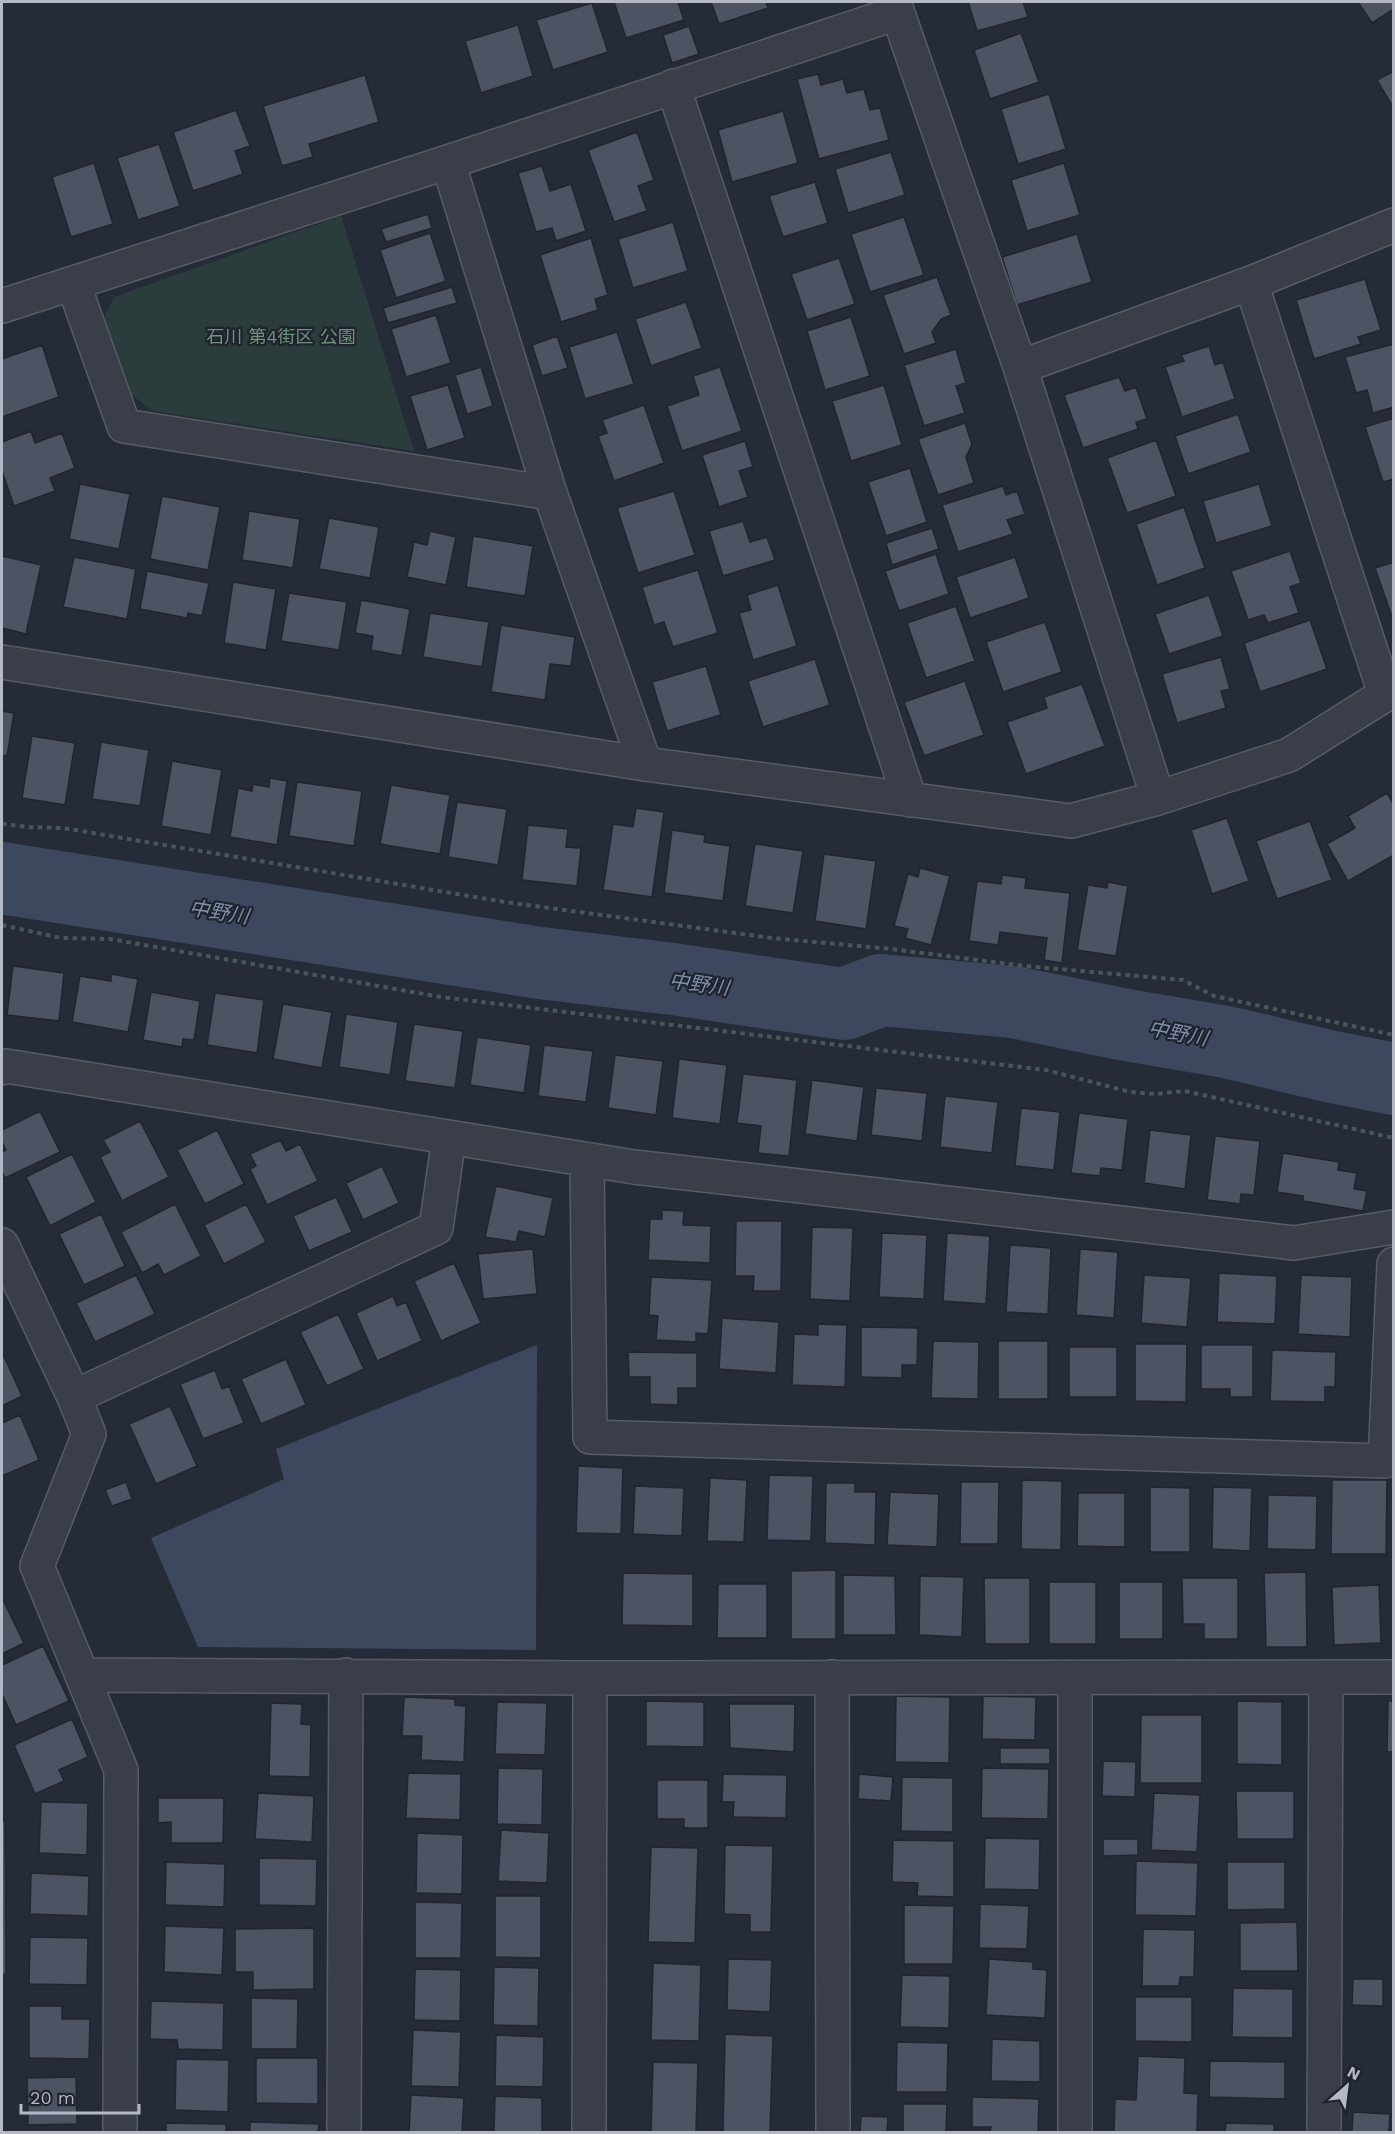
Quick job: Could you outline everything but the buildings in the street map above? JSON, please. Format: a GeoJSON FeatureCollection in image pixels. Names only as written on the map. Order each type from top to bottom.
{"type":"FeatureCollection","features":[{"type":"Feature","properties":{"kind":"street"},"geometry":{"type":"LineString","coordinates":[[2,306],[448,162],[896,7],[1020,367],[1158,798]]}},
{"type":"Feature","properties":{"kind":"street"},"geometry":{"type":"LineString","coordinates":[[672,86],[910,800]]}},
{"type":"Feature","properties":{"kind":"street"},"geometry":{"type":"LineString","coordinates":[[448,162],[550,493],[645,764]]}},
{"type":"Feature","properties":{"kind":"street"},"geometry":{"type":"LineString","coordinates":[[1020,367],[1251,283],[1394,225]]}},
{"type":"Feature","properties":{"kind":"street"},"geometry":{"type":"LineString","coordinates":[[73,283],[124,426],[550,493]]}},
{"type":"Feature","properties":{"kind":"street"},"geometry":{"type":"LineString","coordinates":[[2,662],[645,764],[1071,821],[1158,798],[1289,755],[1389,691],[1251,283]]}},
{"type":"Feature","properties":{"kind":"street"},"geometry":{"type":"LineString","coordinates":[[2,1068],[6,1066],[587,1160],[1294,1243],[1394,1227]]}},
{"type":"Feature","properties":{"kind":"street"},"geometry":{"type":"LineString","coordinates":[[74,1397],[436,1228],[449,1138]]}},
{"type":"Feature","properties":{"kind":"street"},"geometry":{"type":"LineString","coordinates":[[587,1160],[591,1437],[1385,1461],[1394,1264]]}},
{"type":"Feature","properties":{"kind":"street"},"geometry":{"type":"LineString","coordinates":[[2,1245],[74,1397],[89,1434],[38,1566],[84,1675],[120,1770],[120,2133]]}},
{"type":"Feature","properties":{"kind":"street"},"geometry":{"type":"LineString","coordinates":[[84,1675],[590,1678],[1394,1677]]}},
{"type":"Feature","properties":{"kind":"street"},"geometry":{"type":"LineString","coordinates":[[344,2133],[346,1675]]}},
{"type":"Feature","properties":{"kind":"street"},"geometry":{"type":"LineString","coordinates":[[832,1677],[833,2133]]}},
{"type":"Feature","properties":{"kind":"street"},"geometry":{"type":"LineString","coordinates":[[1324,2133],[1326,1677]]}},
{"type":"Feature","properties":{"kind":"street"},"geometry":{"type":"LineString","coordinates":[[589,2133],[590,1678]]}},
{"type":"Feature","properties":{"kind":"street"},"geometry":{"type":"LineString","coordinates":[[1075,2133],[1076,1678]]}},
{"type":"Feature","properties":{"kind":"path"},"geometry":{"type":"LineString","coordinates":[[2,824],[63,828],[504,902],[772,938],[891,949],[1025,966],[1183,980],[1214,996],[1394,1035]]}},
{"type":"Feature","properties":{"kind":"path"},"geometry":{"type":"LineString","coordinates":[[2,926],[61,938],[110,939],[441,997],[1046,1070],[1130,1092],[1156,1094],[1185,1091],[1394,1138]]}},
{"type":"Feature","properties":{"kind":"green space","name":"石川 第4街区 公園"},"geometry":{"type":"Polygon","coordinates":[[[341,216],[414,451],[153,411],[132,395],[104,317],[114,297],[341,216]]]}},
{"type":"Feature","properties":{"kind":"water"},"geometry":{"type":"Polygon","coordinates":[[[537,1345],[536,1650],[198,1647],[151,1538],[284,1479],[276,1449],[537,1345]]]}},
{"type":"Feature","properties":{"kind":"waterway","name":"中野川"},"geometry":{"type":"LineString","coordinates":[[2,878],[540,963],[673,979],[844,1004],[881,990],[1013,1002],[1226,1042],[1394,1079]]}}]}
